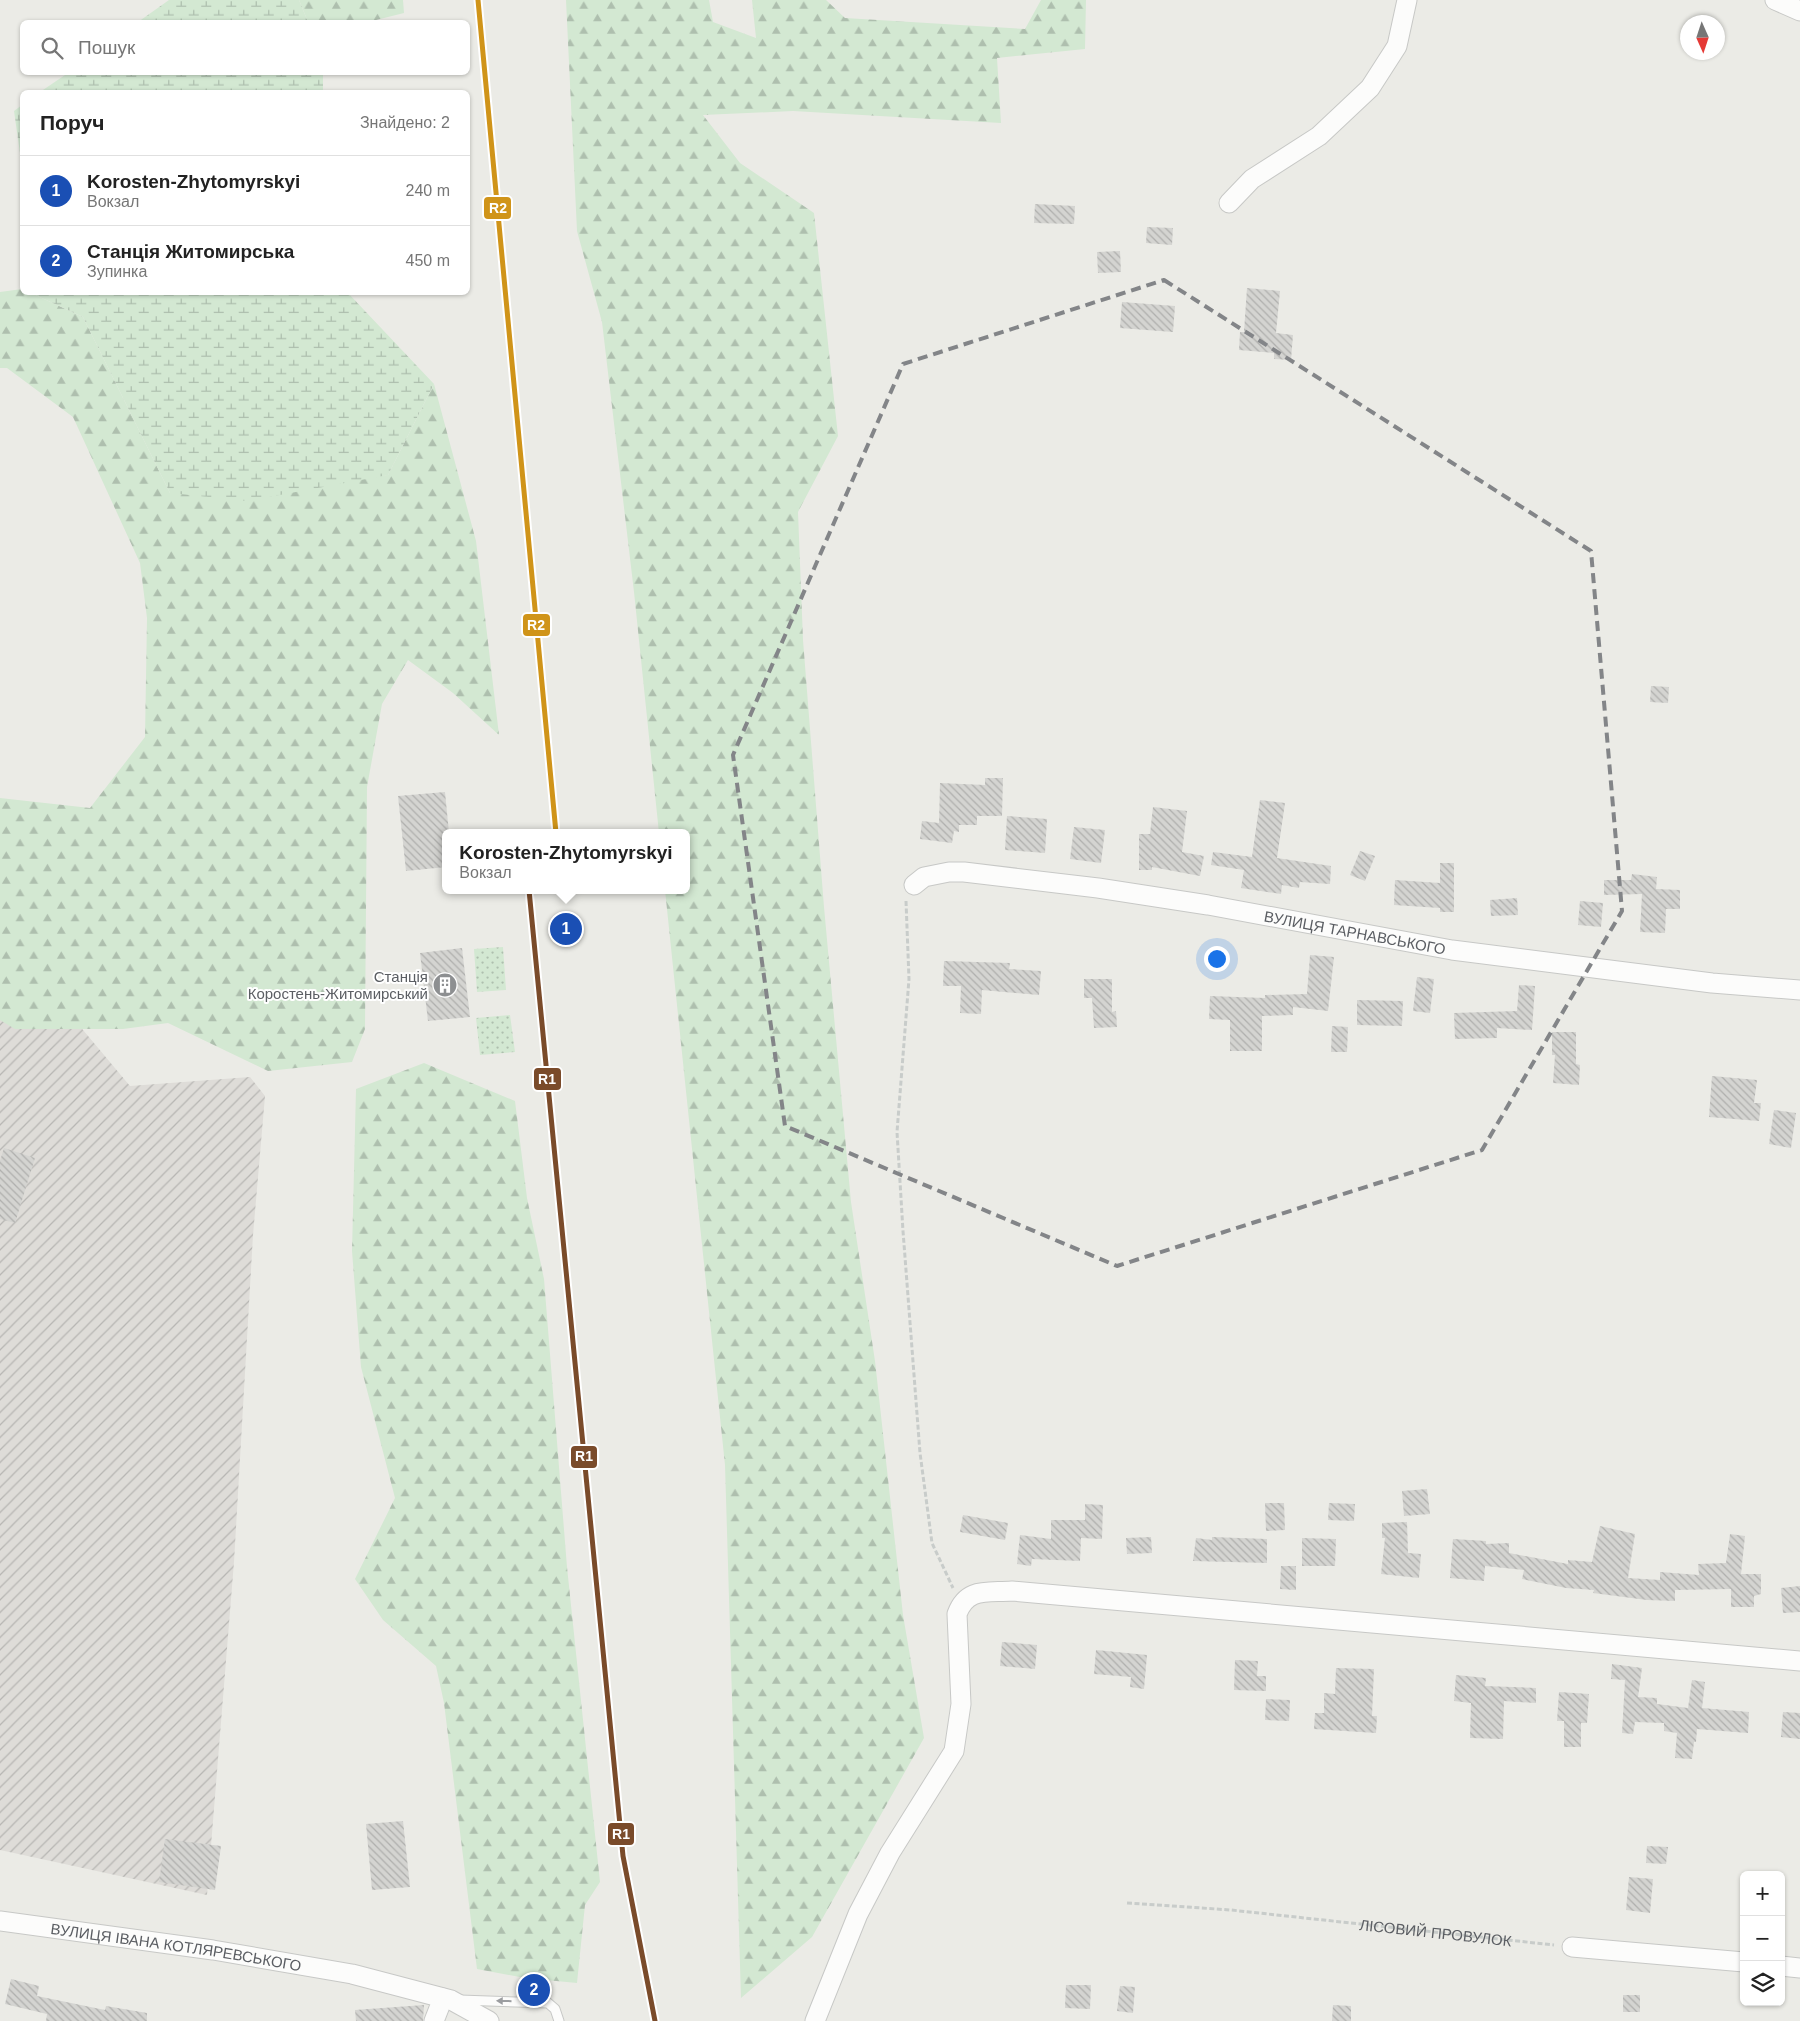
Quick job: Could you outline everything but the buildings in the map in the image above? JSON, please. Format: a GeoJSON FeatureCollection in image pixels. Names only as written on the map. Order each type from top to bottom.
{"type":"FeatureCollection","features":[{"type":"Feature","properties":{"kind":"street"},"geometry":{"type":"LineString","coordinates":[[1229,203],[1252,179],[1319,136],[1370,88],[1397,46],[1407,0]]}},
{"type":"Feature","properties":{"kind":"street"},"geometry":{"type":"LineString","coordinates":[[1775,0],[1800,11]]}},
{"type":"Feature","properties":{"kind":"street","name":"ВУЛИЦЯ ТАРНАВСЬКОГО"},"geometry":{"type":"LineString","coordinates":[[914,885],[924,876],[964,872],[1098,888],[1199,904],[1452,950],[1712,983],[1800,990]]}},
{"type":"Feature","properties":{"kind":"street"},"geometry":{"type":"LineString","coordinates":[[815,2021],[867,1896],[890,1853],[954,1750],[961,1704],[957,1614],[961,1603],[971,1594],[1012,1591],[1800,1661]]}},
{"type":"Feature","properties":{"kind":"street","name":"ВУЛИЦЯ ІВАНА КОТЛЯРЕВСЬКОГО"},"geometry":{"type":"LineString","coordinates":[[0,1920],[213,1950],[352,1974],[447,1999],[489,2021]]}},
{"type":"Feature","properties":{"kind":"street"},"geometry":{"type":"LineString","coordinates":[[1572,1947],[1740,1962]]}},
{"type":"Feature","properties":{"kind":"street"},"geometry":{"type":"LineString","coordinates":[[1785,1966],[1800,1968]]}},
{"type":"Feature","properties":{"kind":"street"},"geometry":{"type":"LineString","coordinates":[[434,2021],[447,1999]]}},
{"type":"Feature","properties":{"kind":"lane"},"geometry":{"type":"LineString","coordinates":[[447,1999],[548,2003],[555,2009],[559,2021]]}},
{"type":"Feature","properties":{"kind":"path"},"geometry":{"type":"LineString","coordinates":[[914,885],[906,900],[908,980],[897,1132],[903,1231],[920,1453],[932,1543],[947,1578],[961,1603]]}},
{"type":"Feature","properties":{"kind":"path","name":"ЛІСОВИЙ ПРОВУЛОК"},"geometry":{"type":"LineString","coordinates":[[1126,1903],[1232,1910],[1572,1947]]}},
{"type":"Feature","properties":{"kind":"highlighted area"},"geometry":{"type":"Polygon","coordinates":[[[1164,280],[1591,551],[1622,911],[1482,1150],[1117,1266],[785,1126],[733,755],[903,364],[1164,280]]]}},
{"type":"Feature","properties":{"kind":"shaded area"},"geometry":{"type":"Polygon","coordinates":[[[0,931],[130,1086],[250,1077],[265,1096],[253,1235],[234,1562],[207,1895],[0,1850],[0,931]]]}},
{"type":"Feature","properties":{"kind":"green space"},"geometry":{"type":"Polygon","coordinates":[[[169,0],[299,0],[307,20],[141,20],[169,0]]]}},
{"type":"Feature","properties":{"kind":"green space"},"geometry":{"type":"Polygon","coordinates":[[[299,0],[403,0],[404,13],[376,20],[307,20],[299,0]]]}},
{"type":"Feature","properties":{"kind":"green space"},"geometry":{"type":"Polygon","coordinates":[[[566,0],[709,0],[713,22],[756,38],[752,0],[826,0],[845,18],[1025,29],[1041,0],[1086,0],[1085,49],[997,58],[1001,123],[793,111],[703,115],[740,163],[814,213],[838,436],[798,512],[803,640],[824,907],[851,1202],[875,1361],[903,1615],[924,1738],[812,1937],[741,1998],[725,1465],[665,894],[690,894],[690,829],[659,829],[634,592],[602,322],[577,231],[566,0]]]}},
{"type":"Feature","properties":{"kind":"green space"},"geometry":{"type":"Polygon","coordinates":[[[65,75],[323,75],[323,90],[43,90],[65,75]]]}},
{"type":"Feature","properties":{"kind":"green space"},"geometry":{"type":"Polygon","coordinates":[[[20,106],[20,153],[14,111],[20,106]]]}},
{"type":"Feature","properties":{"kind":"green space"},"geometry":{"type":"Polygon","coordinates":[[[20,289],[20,295],[35,295],[83,317],[170,493],[388,475],[434,384],[476,541],[499,735],[453,693],[408,660],[382,704],[367,787],[365,1029],[352,1062],[268,1071],[168,1023],[123,1029],[15,1029],[0,1020],[0,798],[90,808],[145,737],[147,618],[140,563],[73,417],[7,368],[0,368],[0,292],[20,289]]]}},
{"type":"Feature","properties":{"kind":"green space"},"geometry":{"type":"Polygon","coordinates":[[[35,295],[350,295],[434,384],[388,475],[247,501],[170,493],[83,317],[35,295]]]}},
{"type":"Feature","properties":{"kind":"green space"},"geometry":{"type":"Polygon","coordinates":[[[503,947],[506,990],[477,992],[474,949],[503,947]]]}},
{"type":"Feature","properties":{"kind":"green space"},"geometry":{"type":"Polygon","coordinates":[[[510,1015],[515,1052],[480,1055],[476,1018],[510,1015]]]}},
{"type":"Feature","properties":{"kind":"green space"},"geometry":{"type":"Polygon","coordinates":[[[424,1063],[515,1101],[527,1198],[544,1279],[567,1567],[600,1882],[585,1905],[577,1983],[525,1978],[477,1969],[444,1703],[436,1666],[383,1620],[355,1579],[395,1498],[361,1367],[352,1251],[356,1089],[424,1063]]]}},
{"type":"Feature","properties":{"kind":"transit line","name":"R2"},"geometry":{"type":"LineString","coordinates":[[478,0],[556,829]]}},
{"type":"Feature","properties":{"kind":"transit line","name":"R1"},"geometry":{"type":"LineString","coordinates":[[529,894],[623,1856],[655,2021]]}},
{"type":"Feature","properties":{"kind":"place","name":"Korosten-Zhytomyrskyi"},"geometry":{"type":"Point","coordinates":[566,929]}},
{"type":"Feature","properties":{"kind":"place","name":"Станція Коростень-Житомирський"},"geometry":{"type":"Point","coordinates":[445,985]}},
{"type":"Feature","properties":{"kind":"place","name":"Станція Житомирська"},"geometry":{"type":"Point","coordinates":[534,1990]}}]}
